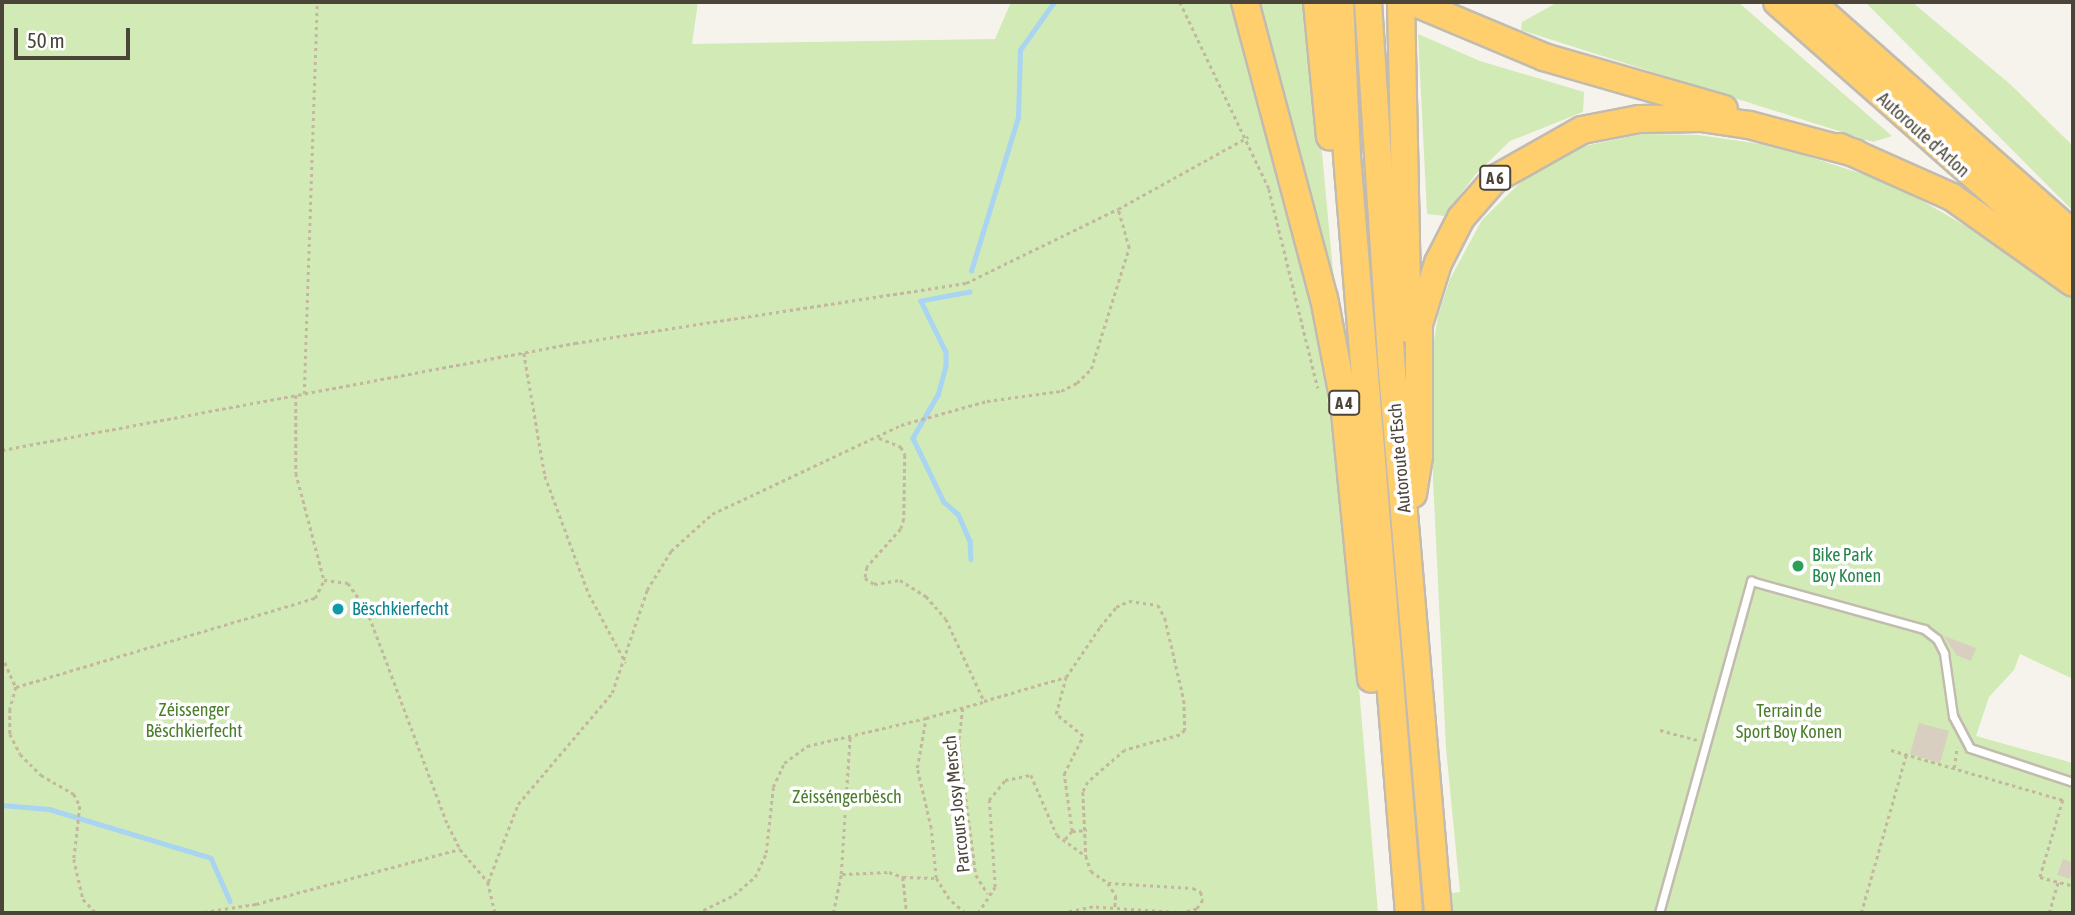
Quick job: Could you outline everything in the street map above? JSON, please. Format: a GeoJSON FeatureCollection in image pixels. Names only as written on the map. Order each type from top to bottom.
{"type":"FeatureCollection","features":[{"type":"Feature","properties":{"kind":"highway","name":"A 4"},"geometry":{"type":"LineString","coordinates":[[1245,2],[1325,298],[1344,402],[1379,752],[1400,811]]}},
{"type":"Feature","properties":{"kind":"highway","name":"A 4"},"geometry":{"type":"LineString","coordinates":[[1317,2],[1354,424],[1375,514]]}},
{"type":"Feature","properties":{"kind":"highway","name":"Autoroute d'Esch"},"geometry":{"type":"LineString","coordinates":[[1340,2],[1375,514],[1409,913]]}},
{"type":"Feature","properties":{"kind":"highway","name":"Autoroute d'Esch"},"geometry":{"type":"LineString","coordinates":[[1368,2],[1406,533],[1438,913]]}},
{"type":"Feature","properties":{"kind":"highway"},"geometry":{"type":"LineString","coordinates":[[1401,2],[1412,453],[1406,533]]}},
{"type":"Feature","properties":{"kind":"highway","name":"A 6"},"geometry":{"type":"LineString","coordinates":[[1413,2],[1465,27],[1544,57],[1778,125],[1855,153],[1952,197],[2073,283]]}},
{"type":"Feature","properties":{"kind":"highway","name":"Autoroute d'Arlon"},"geometry":{"type":"LineString","coordinates":[[1777,2],[2073,264]]}},
{"type":"Feature","properties":{"kind":"highway","name":"Autoroute d'Arlon"},"geometry":{"type":"LineString","coordinates":[[1811,2],[2073,234]]}},
{"type":"Feature","properties":{"kind":"highway","name":"A 6"},"geometry":{"type":"LineString","coordinates":[[1406,533],[1419,456],[1419,324],[1443,252],[1461,218],[1494,178],[1581,130],[1639,119],[1701,118],[1749,125],[1855,153]]}},
{"type":"Feature","properties":{"kind":"lane"},"geometry":{"type":"LineString","coordinates":[[1659,913],[1751,581],[1924,629],[1937,639],[1944,653],[1958,733],[1970,748],[1989,758],[2073,782]]}},
{"type":"Feature","properties":{"kind":"path"},"geometry":{"type":"LineString","coordinates":[[304,394],[317,2]]}},
{"type":"Feature","properties":{"kind":"path"},"geometry":{"type":"LineString","coordinates":[[1180,2],[1248,137],[1281,225],[1318,388]]}},
{"type":"Feature","properties":{"kind":"path"},"geometry":{"type":"LineString","coordinates":[[2,450],[524,353],[966,283],[1118,209],[1248,137]]}},
{"type":"Feature","properties":{"kind":"path"},"geometry":{"type":"LineString","coordinates":[[488,882],[518,804],[612,692],[625,663],[647,590],[681,542],[712,514],[763,487],[926,417],[987,401],[1061,391],[1077,383],[1091,369],[1129,248],[1118,209]]}},
{"type":"Feature","properties":{"kind":"path"},"geometry":{"type":"LineString","coordinates":[[524,353],[545,476],[589,594],[625,663]]}},
{"type":"Feature","properties":{"kind":"path"},"geometry":{"type":"LineString","coordinates":[[16,687],[315,598],[324,580],[296,473],[296,395]]}},
{"type":"Feature","properties":{"kind":"path"},"geometry":{"type":"LineString","coordinates":[[878,438],[901,447],[905,455],[904,519],[901,529],[867,567],[865,578],[874,584],[900,580],[926,596],[946,620],[984,701]]}},
{"type":"Feature","properties":{"kind":"path"},"geometry":{"type":"LineString","coordinates":[[324,580],[348,583],[368,610],[460,849],[488,882],[495,913]]}},
{"type":"Feature","properties":{"kind":"path"},"geometry":{"type":"LineString","coordinates":[[1072,831],[1065,774],[1083,736],[1078,727],[1056,714],[1066,677],[1116,607],[1129,601],[1158,605],[1172,641],[1185,730],[1180,735],[1125,750],[1088,782],[1083,792],[1087,830],[1086,856]]}},
{"type":"Feature","properties":{"kind":"path"},"geometry":{"type":"LineString","coordinates":[[2,656],[16,687],[10,709],[10,734],[20,754],[41,775],[74,794],[80,806],[75,826],[74,859],[83,900],[96,913]]}},
{"type":"Feature","properties":{"kind":"path","name":"Parcours Josy Mersch"},"geometry":{"type":"LineString","coordinates":[[965,913],[949,900],[936,878],[931,828],[918,786],[926,718],[1066,677]]}},
{"type":"Feature","properties":{"kind":"path","name":"Parcours Josy Mersch"},"geometry":{"type":"LineString","coordinates":[[963,708],[959,743],[976,875],[988,894]]}},
{"type":"Feature","properties":{"kind":"path"},"geometry":{"type":"LineString","coordinates":[[696,913],[734,895],[755,877],[766,853],[773,786],[784,763],[807,746],[926,718]]}},
{"type":"Feature","properties":{"kind":"path"},"geometry":{"type":"LineString","coordinates":[[1660,730],[1706,743]]}},
{"type":"Feature","properties":{"kind":"path"},"geometry":{"type":"LineString","coordinates":[[1954,768],[1958,733]]}},
{"type":"Feature","properties":{"kind":"path"},"geometry":{"type":"LineString","coordinates":[[833,913],[841,874],[850,734]]}},
{"type":"Feature","properties":{"kind":"path"},"geometry":{"type":"LineString","coordinates":[[1891,750],[2063,800],[2040,877],[2073,886]]}},
{"type":"Feature","properties":{"kind":"path"},"geometry":{"type":"LineString","coordinates":[[1861,913],[1906,755]]}},
{"type":"Feature","properties":{"kind":"path","name":"Parcours Josy Mersch"},"geometry":{"type":"LineString","coordinates":[[978,913],[996,881],[989,800],[1004,780],[1031,775],[1037,780],[1057,835],[1086,856],[1091,871],[1108,883],[1116,896],[1115,907]]}},
{"type":"Feature","properties":{"kind":"path"},"geometry":{"type":"LineString","coordinates":[[1065,839],[1072,831],[1087,830]]}},
{"type":"Feature","properties":{"kind":"path"},"geometry":{"type":"LineString","coordinates":[[197,913],[256,904],[460,849]]}},
{"type":"Feature","properties":{"kind":"path","name":"Parcours Josy Mersch"},"geometry":{"type":"LineString","coordinates":[[841,874],[889,872],[903,877],[936,878]]}},
{"type":"Feature","properties":{"kind":"path"},"geometry":{"type":"LineString","coordinates":[[903,877],[907,913]]}},
{"type":"Feature","properties":{"kind":"path"},"geometry":{"type":"LineString","coordinates":[[2049,913],[2058,882]]}},
{"type":"Feature","properties":{"kind":"path"},"geometry":{"type":"LineString","coordinates":[[1063,913],[1115,907],[1183,913],[1197,909],[1203,900],[1201,892],[1193,888],[1108,883]]}},
{"type":"Feature","properties":{"kind":"green space"},"geometry":{"type":"Polygon","coordinates":[[[2,2],[698,2],[692,44],[995,39],[1011,2],[1308,2],[1336,304],[1327,400],[1338,438],[1378,913],[2,913],[2,2]]]}},
{"type":"Feature","properties":{"kind":"green space"},"geometry":{"type":"Polygon","coordinates":[[[1558,2],[1738,2],[1892,136],[1873,142],[1521,30],[1522,22],[1558,2]]]}},
{"type":"Feature","properties":{"kind":"green space"},"geometry":{"type":"Polygon","coordinates":[[[1865,2],[1912,2],[2010,84],[2073,146],[2073,211],[1865,2]]]}},
{"type":"Feature","properties":{"kind":"green space"},"geometry":{"type":"Polygon","coordinates":[[[1418,34],[1480,61],[1584,92],[1583,112],[1510,141],[1475,175],[1444,216],[1427,214],[1418,34]]]}},
{"type":"Feature","properties":{"kind":"green space","name":"Terrain de Sport Boy Konen"},"geometry":{"type":"Polygon","coordinates":[[[1642,134],[1698,135],[1775,146],[1891,183],[2032,264],[2073,296],[2073,679],[2020,654],[2014,670],[1989,697],[1976,736],[2073,763],[2073,913],[1453,913],[1451,893],[1460,892],[1446,748],[1433,479],[1431,360],[1438,316],[1450,279],[1482,220],[1526,177],[1585,146],[1642,134]]]}},
{"type":"Feature","properties":{"kind":"building","name":"Bëschkierfecht"},"geometry":{"type":"Polygon","coordinates":[[[338,601],[346,609],[338,617],[330,609],[338,601]]]}},
{"type":"Feature","properties":{"kind":"building"},"geometry":{"type":"Polygon","coordinates":[[[1944,636],[1976,648],[1971,661],[1956,655],[1944,636]]]}},
{"type":"Feature","properties":{"kind":"building"},"geometry":{"type":"Polygon","coordinates":[[[1919,723],[1949,731],[1940,763],[1910,754],[1919,723]]]}},
{"type":"Feature","properties":{"kind":"building"},"geometry":{"type":"Polygon","coordinates":[[[2063,859],[2073,863],[2070,879],[2057,875],[2063,859]]]}},
{"type":"Feature","properties":{"kind":"waterway"},"geometry":{"type":"LineString","coordinates":[[971,271],[1018,117],[1020,50],[1054,2]]}},
{"type":"Feature","properties":{"kind":"waterway"},"geometry":{"type":"LineString","coordinates":[[970,292],[921,301],[946,352],[946,366],[938,395],[913,438],[944,502],[958,514],[970,541],[971,559]]}},
{"type":"Feature","properties":{"kind":"waterway"},"geometry":{"type":"LineString","coordinates":[[2,805],[49,809],[211,858],[230,901]]}},
{"type":"Feature","properties":{"kind":"place","name":"Bike Park Boy Konen"},"geometry":{"type":"Point","coordinates":[1798,566]}},
{"type":"Feature","properties":{"kind":"place","name":"Bëschkierfecht"},"geometry":{"type":"Point","coordinates":[338,609]}},
{"type":"Feature","properties":{"kind":"park label","name":"Zéissenger Bëschkierfecht"},"geometry":{"type":"Point","coordinates":[194,721]}},
{"type":"Feature","properties":{"kind":"park label","name":"Zéisséngerbësch"},"geometry":{"type":"Point","coordinates":[847,797]}}]}
